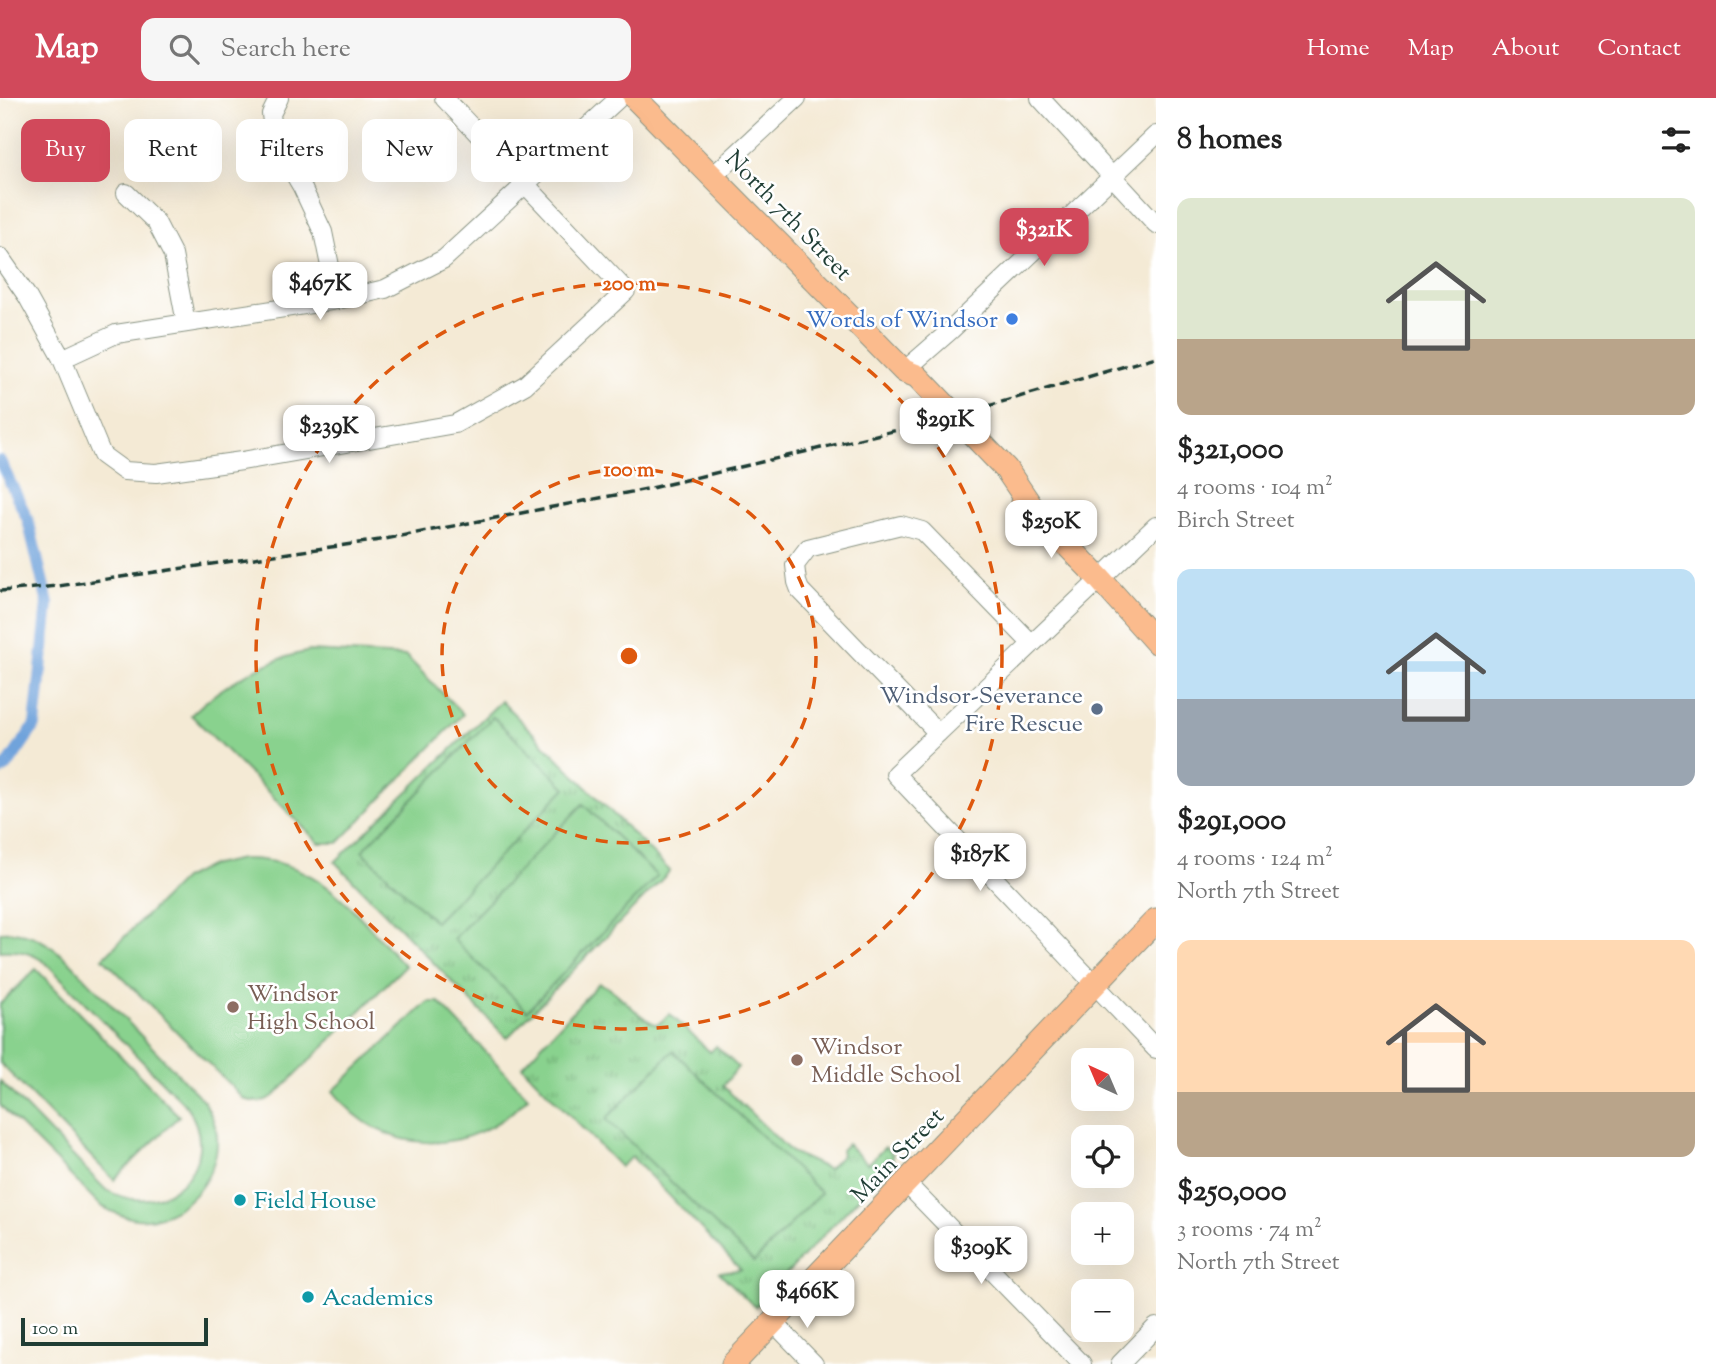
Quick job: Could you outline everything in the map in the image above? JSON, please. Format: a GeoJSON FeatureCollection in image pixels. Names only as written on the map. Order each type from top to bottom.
{"type":"FeatureCollection","features":[{"type":"Feature","properties":{"kind":"main road","name":"North 7th Street"},"geometry":{"type":"LineString","coordinates":[[635,98],[714,175],[904,371],[917,376],[1006,469],[1035,512],[1156,642]]}},
{"type":"Feature","properties":{"kind":"main road","name":"Main Street"},"geometry":{"type":"LineString","coordinates":[[733,1364],[1156,920]]}},
{"type":"Feature","properties":{"kind":"street"},"geometry":{"type":"LineString","coordinates":[[279,98],[271,114],[274,139],[302,187],[323,232],[337,300]]}},
{"type":"Feature","properties":{"kind":"street"},"geometry":{"type":"LineString","coordinates":[[0,257],[27,296],[62,359],[102,455],[124,471],[156,472],[242,461],[455,424],[525,385],[626,292],[444,98]]}},
{"type":"Feature","properties":{"kind":"street"},"geometry":{"type":"LineString","coordinates":[[62,359],[116,334],[337,300],[385,289],[444,259],[619,98]]}},
{"type":"Feature","properties":{"kind":"street"},"geometry":{"type":"LineString","coordinates":[[714,175],[797,98]]}},
{"type":"Feature","properties":{"kind":"street"},"geometry":{"type":"LineString","coordinates":[[1040,98],[1156,224]]}},
{"type":"Feature","properties":{"kind":"street"},"geometry":{"type":"LineString","coordinates":[[904,371],[1156,135]]}},
{"type":"Feature","properties":{"kind":"street"},"geometry":{"type":"LineString","coordinates":[[126,193],[156,222],[173,255],[186,323]]}},
{"type":"Feature","properties":{"kind":"street"},"geometry":{"type":"LineString","coordinates":[[938,733],[800,590],[795,565],[808,548],[901,525],[922,531],[1031,643]]}},
{"type":"Feature","properties":{"kind":"street"},"geometry":{"type":"LineString","coordinates":[[1156,526],[895,774],[1156,1049]]}},
{"type":"Feature","properties":{"kind":"street"},"geometry":{"type":"LineString","coordinates":[[906,1183],[1082,1364]]}},
{"type":"Feature","properties":{"kind":"street"},"geometry":{"type":"LineString","coordinates":[[773,1322],[814,1364]]}},
{"type":"Feature","properties":{"kind":"street"},"geometry":{"type":"LineString","coordinates":[[1121,1364],[1156,1327]]}},
{"type":"Feature","properties":{"kind":"green space"},"geometry":{"type":"Polygon","coordinates":[[[310,651],[406,656],[463,714],[338,843],[319,843],[191,715],[246,674],[278,660],[310,651]]]}},
{"type":"Feature","properties":{"kind":"green space"},"geometry":{"type":"Polygon","coordinates":[[[501,701],[670,871],[507,1038],[335,862],[501,701]]]}},
{"type":"Feature","properties":{"kind":"green space"},"geometry":{"type":"Polygon","coordinates":[[[493,717],[566,788],[435,922],[362,851],[493,717]]]}},
{"type":"Feature","properties":{"kind":"green space"},"geometry":{"type":"Polygon","coordinates":[[[583,804],[657,876],[527,1011],[453,939],[583,804]]]}},
{"type":"Feature","properties":{"kind":"green space"},"geometry":{"type":"Polygon","coordinates":[[[241,859],[269,861],[315,878],[352,909],[405,966],[274,1096],[260,1102],[244,1099],[103,958],[183,879],[209,866],[241,859]]]}},
{"type":"Feature","properties":{"kind":"green space"},"geometry":{"type":"Polygon","coordinates":[[[0,932],[21,933],[39,939],[63,956],[204,1101],[215,1127],[216,1152],[212,1168],[204,1182],[182,1206],[168,1214],[136,1219],[101,1206],[0,1105],[0,1081],[105,1189],[127,1198],[148,1199],[167,1193],[183,1182],[194,1167],[199,1149],[197,1128],[187,1107],[46,963],[24,952],[0,951],[0,932]]]}},
{"type":"Feature","properties":{"kind":"green space"},"geometry":{"type":"Polygon","coordinates":[[[36,969],[179,1116],[114,1180],[0,1063],[0,1004],[36,969]]]}},
{"type":"Feature","properties":{"kind":"green space"},"geometry":{"type":"Polygon","coordinates":[[[599,983],[615,992],[649,1021],[657,1025],[670,1014],[710,1052],[716,1046],[738,1067],[723,1086],[791,1152],[828,1169],[842,1155],[841,1150],[847,1144],[868,1164],[885,1147],[893,1154],[893,1162],[755,1307],[719,1272],[741,1270],[632,1157],[620,1167],[522,1066],[599,983]]]}},
{"type":"Feature","properties":{"kind":"green space"},"geometry":{"type":"Polygon","coordinates":[[[428,1002],[439,1002],[528,1097],[506,1117],[481,1131],[455,1140],[429,1142],[402,1139],[377,1129],[354,1113],[333,1091],[428,1002]]]}},
{"type":"Feature","properties":{"kind":"green space"},"geometry":{"type":"Polygon","coordinates":[[[673,1051],[821,1193],[754,1262],[606,1119],[673,1051]]]}},
{"type":"Feature","properties":{"kind":"waterway"},"geometry":{"type":"LineString","coordinates":[[0,461],[28,520],[48,604],[35,725],[7,766],[0,770]]}},
{"type":"Feature","properties":{"kind":"railway"},"geometry":{"type":"LineString","coordinates":[[0,591],[58,586],[380,540],[647,489],[940,420],[1156,357]]}},
{"type":"Feature","properties":{"kind":"place","name":"Words of Windsor"},"geometry":{"type":"Point","coordinates":[1012,319]}},
{"type":"Feature","properties":{"kind":"place","name":"Windsor-Severance Fire Rescue"},"geometry":{"type":"Point","coordinates":[1097,709]}},
{"type":"Feature","properties":{"kind":"place","name":"Windsor High School"},"geometry":{"type":"Point","coordinates":[233,1007]}},
{"type":"Feature","properties":{"kind":"place","name":"Windsor Middle School"},"geometry":{"type":"Point","coordinates":[797,1060]}},
{"type":"Feature","properties":{"kind":"place","name":"Field House"},"geometry":{"type":"Point","coordinates":[240,1200]}},
{"type":"Feature","properties":{"kind":"place","name":"Academics"},"geometry":{"type":"Point","coordinates":[308,1297]}}]}
